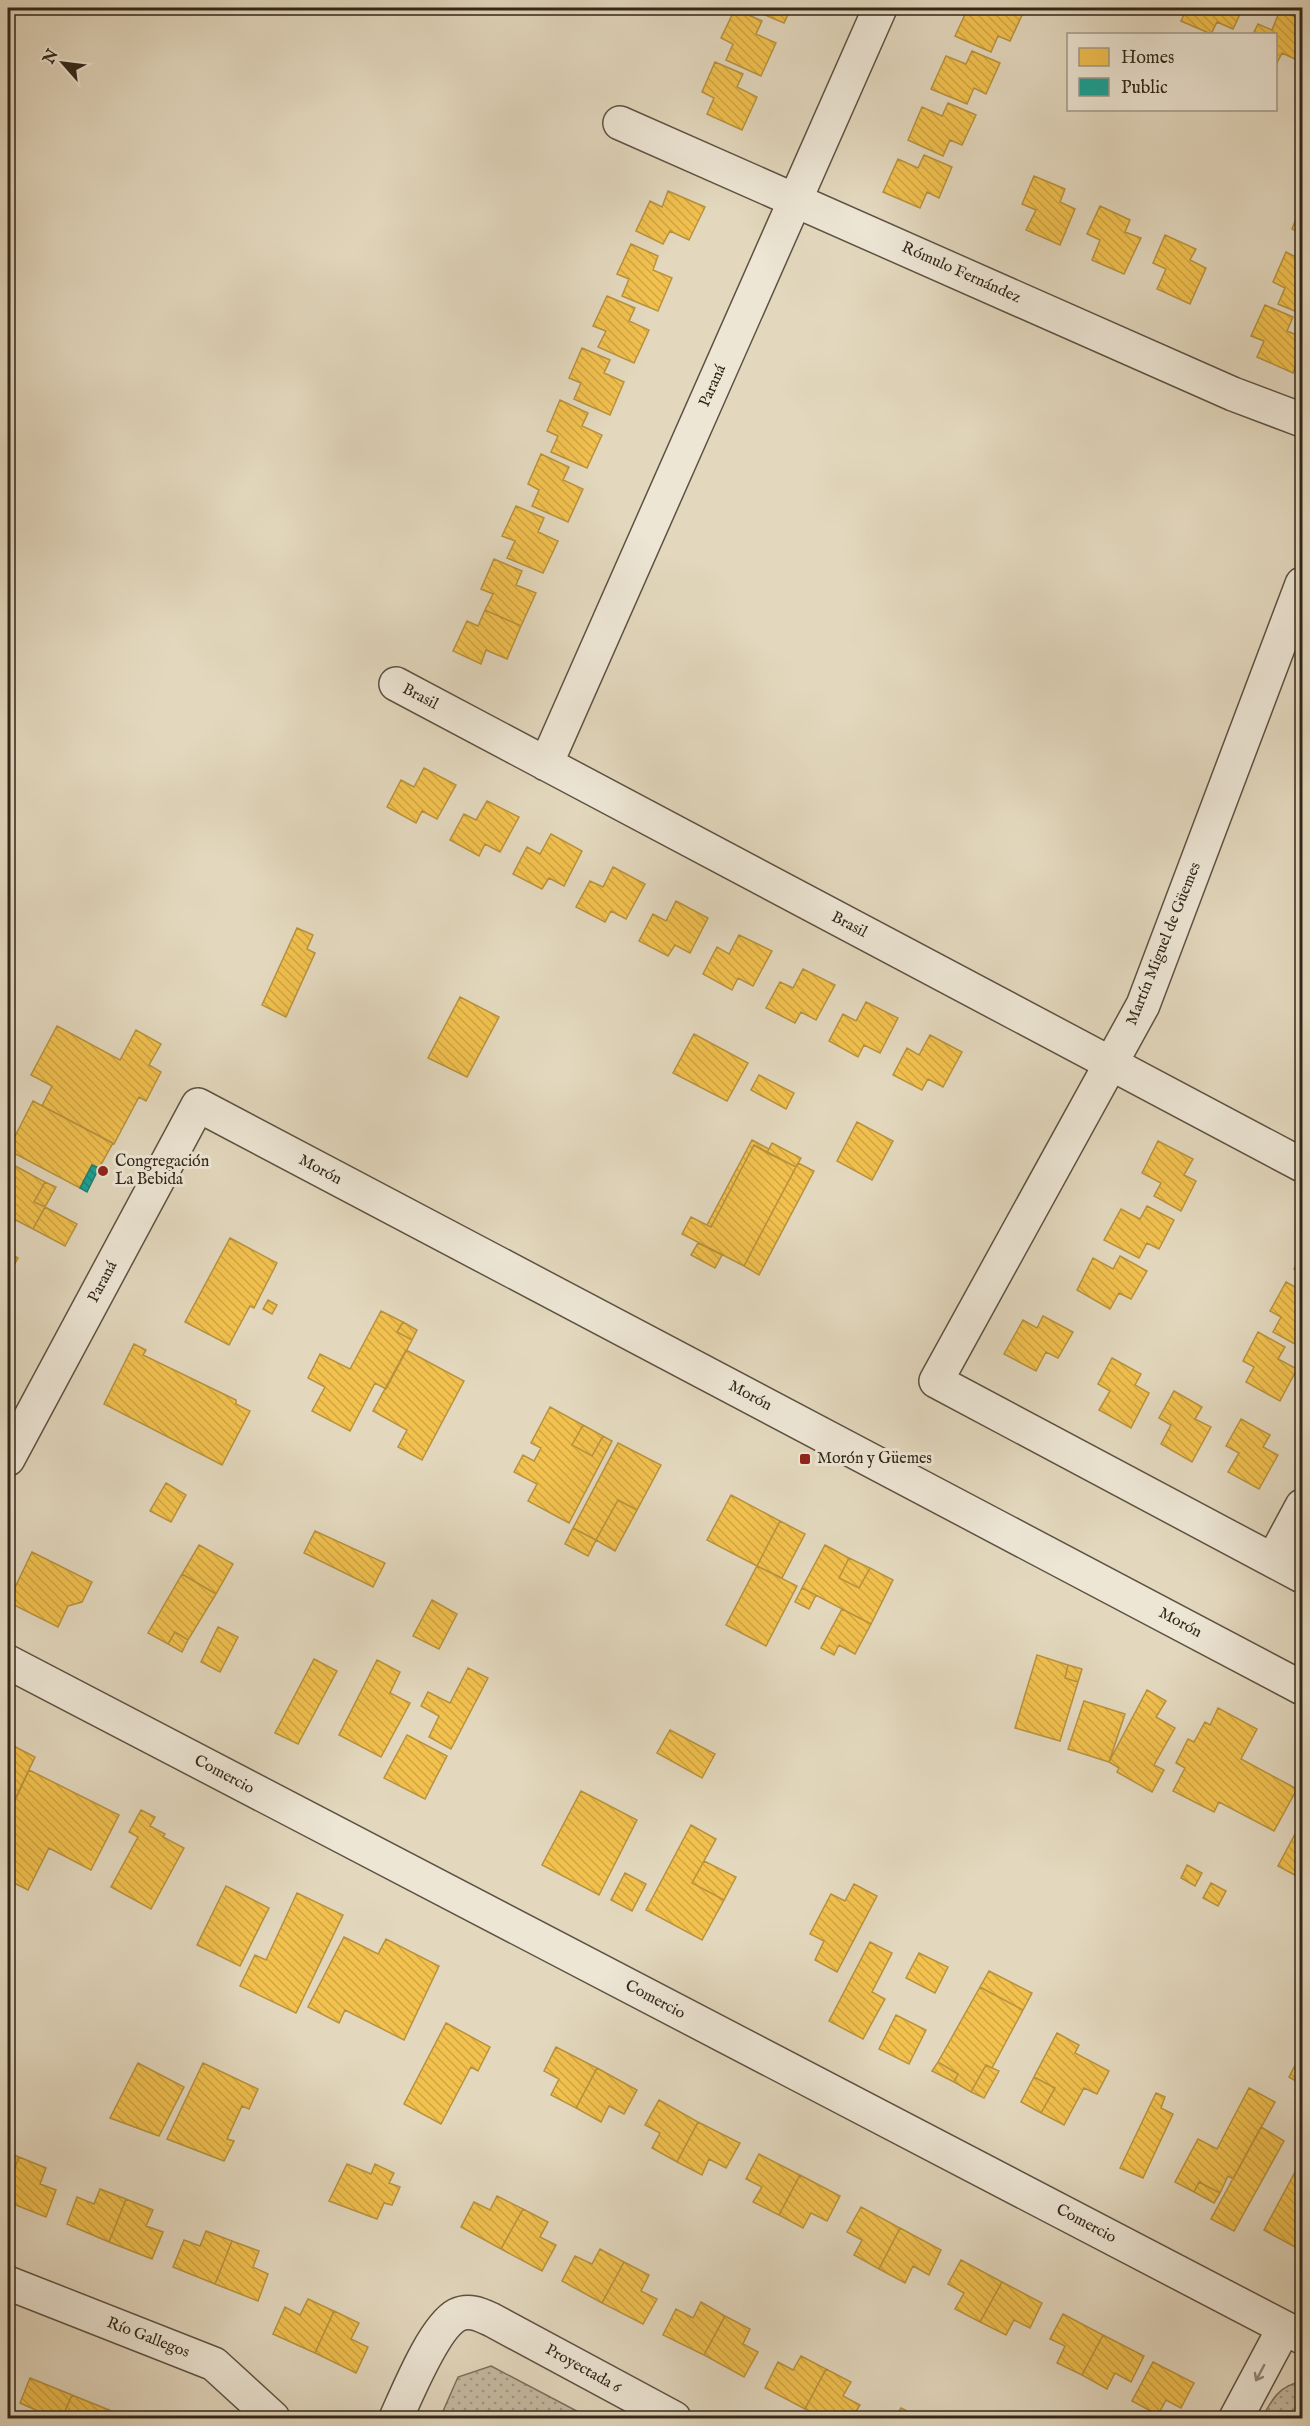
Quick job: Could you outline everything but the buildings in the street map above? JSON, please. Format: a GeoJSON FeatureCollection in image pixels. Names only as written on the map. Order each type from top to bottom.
{"type":"FeatureCollection","features":[{"type":"Feature","properties":{"kind":"street","name":"Paraná"},"geometry":{"type":"LineString","coordinates":[[546,764],[880,8]]}},
{"type":"Feature","properties":{"kind":"street","name":"Rómulo Fernández"},"geometry":{"type":"LineString","coordinates":[[620,123],[1233,394],[1302,420]]}},
{"type":"Feature","properties":{"kind":"street","name":"Martín Miguel de Güemes"},"geometry":{"type":"LineString","coordinates":[[1273,1560],[936,1381],[1143,1005],[1302,584]]}},
{"type":"Feature","properties":{"kind":"street","name":"Brasil"},"geometry":{"type":"LineString","coordinates":[[396,684],[1302,1166]]}},
{"type":"Feature","properties":{"kind":"street","name":"Paraná"},"geometry":{"type":"LineString","coordinates":[[8,1460],[198,1105]]}},
{"type":"Feature","properties":{"kind":"street","name":"Morón"},"geometry":{"type":"LineString","coordinates":[[198,1105],[1302,1688]]}},
{"type":"Feature","properties":{"kind":"street"},"geometry":{"type":"LineString","coordinates":[[1302,1506],[1273,1560],[1302,1576]]}},
{"type":"Feature","properties":{"kind":"street","name":"Comercio"},"geometry":{"type":"LineString","coordinates":[[8,1662],[1293,2332]]}},
{"type":"Feature","properties":{"kind":"street","name":"Río Gallegos"},"geometry":{"type":"LineString","coordinates":[[8,2283],[214,2364],[273,2418]]}},
{"type":"Feature","properties":{"kind":"street","name":"Proyectada 6"},"geometry":{"type":"LineString","coordinates":[[396,2418],[443,2327],[457,2315],[472,2312],[492,2320],[674,2418]]}},
{"type":"Feature","properties":{"kind":"street"},"geometry":{"type":"LineString","coordinates":[[1236,2418],[1293,2332]]}},
{"type":"Feature","properties":{"kind":"shaded area"},"geometry":{"type":"Polygon","coordinates":[[[491,2366],[590,2418],[440,2418],[458,2377],[491,2366]]]}},
{"type":"Feature","properties":{"kind":"shaded area"},"geometry":{"type":"Polygon","coordinates":[[[1302,2382],[1302,2418],[1262,2418],[1277,2394],[1294,2383],[1302,2382]]]}},
{"type":"Feature","properties":{"kind":"place","name":"Congregación La Bebida"},"geometry":{"type":"Point","coordinates":[103,1171]}},
{"type":"Feature","properties":{"kind":"place","name":"Morón y Güemes"},"geometry":{"type":"Point","coordinates":[805,1459]}}]}
